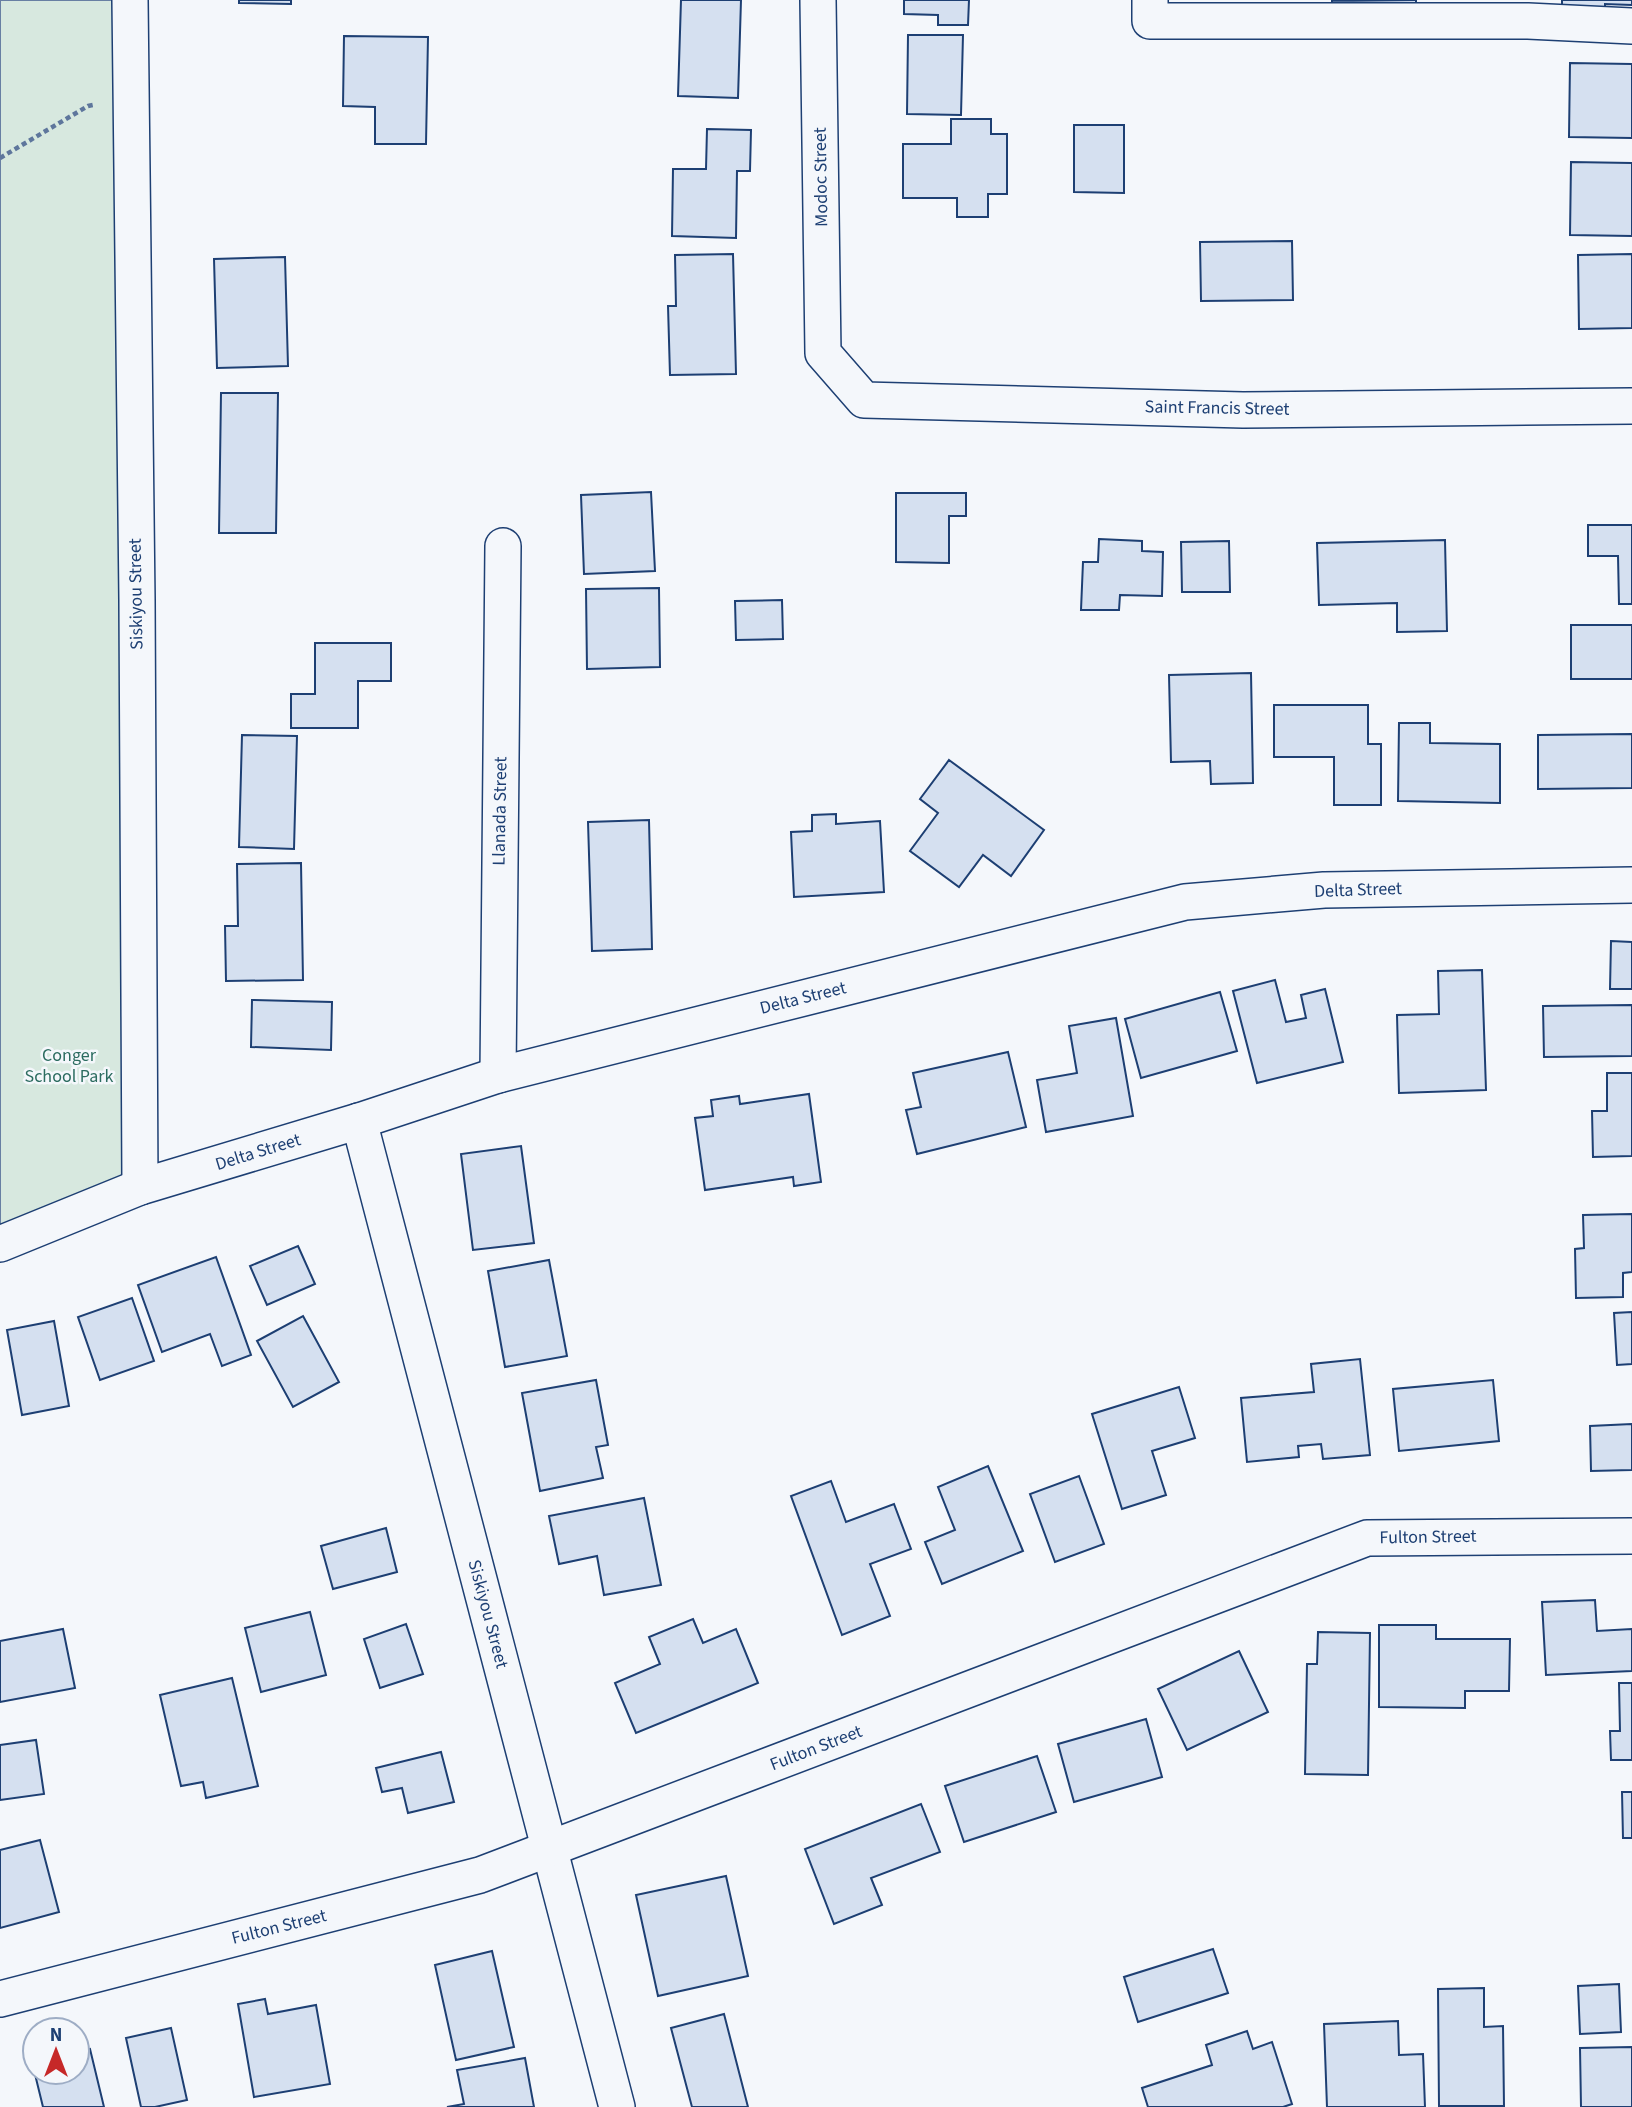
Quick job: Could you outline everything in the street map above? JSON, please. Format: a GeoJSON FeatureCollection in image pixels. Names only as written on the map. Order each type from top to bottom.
{"type":"FeatureCollection","features":[{"type":"Feature","properties":{"kind":"street","name":"Siskiyou Street"},"geometry":{"type":"LineString","coordinates":[[130,0],[140,1187]]}},
{"type":"Feature","properties":{"kind":"street","name":"Modoc Street"},"geometry":{"type":"LineString","coordinates":[[818,0],[823,353]]}},
{"type":"Feature","properties":{"kind":"street"},"geometry":{"type":"LineString","coordinates":[[1150,0],[1150,21],[1528,21],[1632,26]]}},
{"type":"Feature","properties":{"kind":"street","name":"Saint Francis Street"},"geometry":{"type":"LineString","coordinates":[[823,353],[864,400],[1243,410],[1632,406]]}},
{"type":"Feature","properties":{"kind":"street","name":"Llanada Street"},"geometry":{"type":"LineString","coordinates":[[498,1075],[503,547]]}},
{"type":"Feature","properties":{"kind":"street","name":"Delta Street"},"geometry":{"type":"LineString","coordinates":[[0,1244],[140,1187],[359,1121],[498,1075],[1185,902],[1324,890],[1632,885]]}},
{"type":"Feature","properties":{"kind":"street","name":"Siskiyou Street"},"geometry":{"type":"LineString","coordinates":[[359,1121],[617,2107]]}},
{"type":"Feature","properties":{"kind":"street","name":"Fulton Street"},"geometry":{"type":"LineString","coordinates":[[0,1999],[480,1875],[1367,1538],[1632,1536]]}},
{"type":"Feature","properties":{"kind":"path"},"geometry":{"type":"LineString","coordinates":[[0,158],[88,106],[131,100]]}},
{"type":"Feature","properties":{"kind":"green space","name":"Conger School Park"},"geometry":{"type":"Polygon","coordinates":[[[0,0],[130,0],[140,1187],[0,1244],[0,0]]]}},
{"type":"Feature","properties":{"kind":"building"},"geometry":{"type":"Polygon","coordinates":[[[239,0],[291,0],[291,4],[239,3],[239,0]]]}},
{"type":"Feature","properties":{"kind":"building"},"geometry":{"type":"Polygon","coordinates":[[[681,0],[741,0],[738,98],[678,96],[681,0]]]}},
{"type":"Feature","properties":{"kind":"building"},"geometry":{"type":"Polygon","coordinates":[[[904,0],[969,0],[968,25],[938,25],[938,15],[904,14],[904,0]]]}},
{"type":"Feature","properties":{"kind":"building"},"geometry":{"type":"Polygon","coordinates":[[[1416,0],[1416,3],[1332,2],[1416,0]]]}},
{"type":"Feature","properties":{"kind":"building"},"geometry":{"type":"Polygon","coordinates":[[[1562,0],[1632,0],[1632,5],[1605,4],[1605,10],[1562,9],[1562,0]]]}},
{"type":"Feature","properties":{"kind":"building"},"geometry":{"type":"Polygon","coordinates":[[[908,35],[963,35],[961,115],[907,114],[908,35]]]}},
{"type":"Feature","properties":{"kind":"building"},"geometry":{"type":"Polygon","coordinates":[[[344,36],[428,37],[426,144],[375,144],[375,107],[343,106],[344,36]]]}},
{"type":"Feature","properties":{"kind":"building"},"geometry":{"type":"Polygon","coordinates":[[[1570,63],[1632,64],[1632,138],[1569,137],[1570,63]]]}},
{"type":"Feature","properties":{"kind":"building"},"geometry":{"type":"Polygon","coordinates":[[[951,119],[991,119],[991,134],[1007,134],[1007,194],[988,194],[988,217],[957,217],[957,198],[903,198],[903,144],[951,144],[951,119]]]}},
{"type":"Feature","properties":{"kind":"building"},"geometry":{"type":"Polygon","coordinates":[[[1074,125],[1124,125],[1124,193],[1074,192],[1074,125]]]}},
{"type":"Feature","properties":{"kind":"building"},"geometry":{"type":"Polygon","coordinates":[[[707,129],[751,130],[750,171],[737,171],[736,238],[672,236],[673,169],[706,169],[707,129]]]}},
{"type":"Feature","properties":{"kind":"building"},"geometry":{"type":"Polygon","coordinates":[[[1571,162],[1632,163],[1632,236],[1570,235],[1571,162]]]}},
{"type":"Feature","properties":{"kind":"building"},"geometry":{"type":"Polygon","coordinates":[[[1292,241],[1293,300],[1201,301],[1200,242],[1292,241]]]}},
{"type":"Feature","properties":{"kind":"building"},"geometry":{"type":"Polygon","coordinates":[[[733,254],[736,374],[670,375],[668,306],[676,306],[675,255],[733,254]]]}},
{"type":"Feature","properties":{"kind":"building"},"geometry":{"type":"Polygon","coordinates":[[[1632,254],[1632,328],[1579,329],[1578,255],[1632,254]]]}},
{"type":"Feature","properties":{"kind":"building"},"geometry":{"type":"Polygon","coordinates":[[[285,257],[288,366],[217,368],[214,259],[285,257]]]}},
{"type":"Feature","properties":{"kind":"building"},"geometry":{"type":"Polygon","coordinates":[[[221,393],[278,393],[276,533],[219,533],[221,393]]]}},
{"type":"Feature","properties":{"kind":"building"},"geometry":{"type":"Polygon","coordinates":[[[651,492],[655,571],[584,574],[581,495],[651,492]]]}},
{"type":"Feature","properties":{"kind":"building"},"geometry":{"type":"Polygon","coordinates":[[[896,493],[966,493],[966,516],[949,516],[949,563],[896,562],[896,493]]]}},
{"type":"Feature","properties":{"kind":"building"},"geometry":{"type":"Polygon","coordinates":[[[1588,525],[1632,525],[1632,604],[1619,604],[1618,556],[1588,556],[1588,525]]]}},
{"type":"Feature","properties":{"kind":"building"},"geometry":{"type":"Polygon","coordinates":[[[1099,539],[1142,541],[1142,551],[1163,552],[1162,596],[1120,595],[1119,610],[1081,610],[1083,562],[1098,562],[1099,539]]]}},
{"type":"Feature","properties":{"kind":"building"},"geometry":{"type":"Polygon","coordinates":[[[1445,540],[1447,631],[1397,632],[1397,603],[1319,605],[1317,543],[1445,540]]]}},
{"type":"Feature","properties":{"kind":"building"},"geometry":{"type":"Polygon","coordinates":[[[1229,541],[1230,592],[1182,592],[1181,542],[1229,541]]]}},
{"type":"Feature","properties":{"kind":"building"},"geometry":{"type":"Polygon","coordinates":[[[659,588],[660,667],[587,669],[586,589],[659,588]]]}},
{"type":"Feature","properties":{"kind":"building"},"geometry":{"type":"Polygon","coordinates":[[[782,600],[783,639],[736,640],[735,601],[782,600]]]}},
{"type":"Feature","properties":{"kind":"building"},"geometry":{"type":"Polygon","coordinates":[[[1571,625],[1632,625],[1632,679],[1571,679],[1571,625]]]}},
{"type":"Feature","properties":{"kind":"building"},"geometry":{"type":"Polygon","coordinates":[[[315,643],[391,643],[391,681],[358,681],[358,728],[291,728],[291,694],[315,694],[315,643]]]}},
{"type":"Feature","properties":{"kind":"building"},"geometry":{"type":"Polygon","coordinates":[[[1251,673],[1253,783],[1211,784],[1210,761],[1171,762],[1169,675],[1251,673]]]}},
{"type":"Feature","properties":{"kind":"building"},"geometry":{"type":"Polygon","coordinates":[[[1274,705],[1368,705],[1368,744],[1381,744],[1381,805],[1334,805],[1334,757],[1274,757],[1274,705]]]}},
{"type":"Feature","properties":{"kind":"building"},"geometry":{"type":"Polygon","coordinates":[[[1399,723],[1430,723],[1430,743],[1500,744],[1500,803],[1398,801],[1399,723]]]}},
{"type":"Feature","properties":{"kind":"building"},"geometry":{"type":"Polygon","coordinates":[[[1632,734],[1632,788],[1538,789],[1538,735],[1632,734]]]}},
{"type":"Feature","properties":{"kind":"building"},"geometry":{"type":"Polygon","coordinates":[[[242,735],[297,736],[294,849],[239,847],[242,735]]]}},
{"type":"Feature","properties":{"kind":"building"},"geometry":{"type":"Polygon","coordinates":[[[949,760],[1044,830],[1011,876],[983,855],[959,887],[910,851],[938,813],[920,799],[949,760]]]}},
{"type":"Feature","properties":{"kind":"building"},"geometry":{"type":"Polygon","coordinates":[[[836,814],[836,824],[880,821],[884,892],[794,897],[791,832],[812,831],[812,815],[836,814]]]}},
{"type":"Feature","properties":{"kind":"building"},"geometry":{"type":"Polygon","coordinates":[[[649,820],[652,949],[592,951],[588,822],[649,820]]]}},
{"type":"Feature","properties":{"kind":"building"},"geometry":{"type":"Polygon","coordinates":[[[301,863],[303,980],[226,981],[225,926],[238,926],[237,864],[301,863]]]}},
{"type":"Feature","properties":{"kind":"building"},"geometry":{"type":"Polygon","coordinates":[[[1611,941],[1632,942],[1632,989],[1610,989],[1611,941]]]}},
{"type":"Feature","properties":{"kind":"building"},"geometry":{"type":"Polygon","coordinates":[[[1482,970],[1486,1090],[1399,1093],[1397,1015],[1439,1014],[1438,971],[1482,970]]]}},
{"type":"Feature","properties":{"kind":"building"},"geometry":{"type":"Polygon","coordinates":[[[1275,980],[1286,1022],[1306,1018],[1301,995],[1325,989],[1343,1062],[1257,1083],[1233,991],[1275,980]]]}},
{"type":"Feature","properties":{"kind":"building"},"geometry":{"type":"Polygon","coordinates":[[[1220,992],[1237,1051],[1141,1078],[1125,1019],[1220,992]]]}},
{"type":"Feature","properties":{"kind":"building"},"geometry":{"type":"Polygon","coordinates":[[[252,1000],[332,1002],[331,1050],[251,1047],[252,1000]]]}},
{"type":"Feature","properties":{"kind":"building"},"geometry":{"type":"Polygon","coordinates":[[[1632,1005],[1632,1056],[1544,1057],[1543,1006],[1632,1005]]]}},
{"type":"Feature","properties":{"kind":"building"},"geometry":{"type":"Polygon","coordinates":[[[1116,1018],[1133,1116],[1046,1132],[1037,1080],[1077,1073],[1069,1026],[1116,1018]]]}},
{"type":"Feature","properties":{"kind":"building"},"geometry":{"type":"Polygon","coordinates":[[[1008,1052],[1026,1127],[917,1154],[906,1110],[921,1107],[913,1073],[1008,1052]]]}},
{"type":"Feature","properties":{"kind":"building"},"geometry":{"type":"Polygon","coordinates":[[[1607,1073],[1632,1073],[1632,1156],[1593,1157],[1592,1111],[1607,1111],[1607,1073]]]}},
{"type":"Feature","properties":{"kind":"building"},"geometry":{"type":"Polygon","coordinates":[[[809,1094],[821,1182],[794,1186],[793,1177],[705,1190],[695,1118],[713,1116],[711,1100],[739,1096],[740,1104],[809,1094]]]}},
{"type":"Feature","properties":{"kind":"building"},"geometry":{"type":"Polygon","coordinates":[[[521,1146],[534,1243],[473,1250],[461,1154],[521,1146]]]}},
{"type":"Feature","properties":{"kind":"building"},"geometry":{"type":"Polygon","coordinates":[[[1632,1214],[1632,1272],[1623,1273],[1623,1297],[1576,1298],[1575,1249],[1584,1248],[1583,1215],[1632,1214]]]}},
{"type":"Feature","properties":{"kind":"building"},"geometry":{"type":"Polygon","coordinates":[[[298,1246],[315,1284],[267,1305],[250,1266],[298,1246]]]}},
{"type":"Feature","properties":{"kind":"building"},"geometry":{"type":"Polygon","coordinates":[[[216,1257],[251,1355],[222,1366],[210,1334],[162,1352],[138,1285],[216,1257]]]}},
{"type":"Feature","properties":{"kind":"building"},"geometry":{"type":"Polygon","coordinates":[[[549,1260],[567,1356],[505,1367],[488,1271],[549,1260]]]}},
{"type":"Feature","properties":{"kind":"building"},"geometry":{"type":"Polygon","coordinates":[[[132,1298],[154,1361],[100,1380],[78,1317],[132,1298]]]}},
{"type":"Feature","properties":{"kind":"building"},"geometry":{"type":"Polygon","coordinates":[[[1632,1312],[1632,1364],[1617,1365],[1614,1313],[1632,1312]]]}},
{"type":"Feature","properties":{"kind":"building"},"geometry":{"type":"Polygon","coordinates":[[[303,1316],[339,1382],[293,1407],[257,1341],[303,1316]]]}},
{"type":"Feature","properties":{"kind":"building"},"geometry":{"type":"Polygon","coordinates":[[[54,1321],[69,1406],[22,1415],[7,1330],[54,1321]]]}},
{"type":"Feature","properties":{"kind":"building"},"geometry":{"type":"Polygon","coordinates":[[[1360,1359],[1370,1455],[1323,1459],[1321,1444],[1298,1446],[1299,1457],[1247,1462],[1241,1398],[1314,1392],[1311,1364],[1360,1359]]]}},
{"type":"Feature","properties":{"kind":"building"},"geometry":{"type":"Polygon","coordinates":[[[596,1380],[608,1445],[596,1447],[603,1478],[540,1491],[522,1393],[596,1380]]]}},
{"type":"Feature","properties":{"kind":"building"},"geometry":{"type":"Polygon","coordinates":[[[1493,1380],[1499,1441],[1399,1451],[1393,1389],[1493,1380]]]}},
{"type":"Feature","properties":{"kind":"building"},"geometry":{"type":"Polygon","coordinates":[[[1179,1387],[1195,1438],[1152,1451],[1166,1495],[1122,1509],[1092,1414],[1179,1387]]]}},
{"type":"Feature","properties":{"kind":"building"},"geometry":{"type":"Polygon","coordinates":[[[1632,1424],[1632,1470],[1591,1471],[1590,1426],[1632,1424]]]}},
{"type":"Feature","properties":{"kind":"building"},"geometry":{"type":"Polygon","coordinates":[[[988,1466],[1023,1551],[942,1584],[925,1542],[955,1530],[938,1487],[988,1466]]]}},
{"type":"Feature","properties":{"kind":"building"},"geometry":{"type":"Polygon","coordinates":[[[1079,1476],[1104,1544],[1055,1562],[1030,1494],[1079,1476]]]}},
{"type":"Feature","properties":{"kind":"building"},"geometry":{"type":"Polygon","coordinates":[[[831,1481],[846,1522],[894,1504],[911,1549],[870,1564],[890,1616],[842,1635],[791,1496],[831,1481]]]}},
{"type":"Feature","properties":{"kind":"building"},"geometry":{"type":"Polygon","coordinates":[[[644,1498],[661,1585],[604,1595],[597,1556],[559,1564],[549,1516],[644,1498]]]}},
{"type":"Feature","properties":{"kind":"building"},"geometry":{"type":"Polygon","coordinates":[[[386,1528],[397,1572],[333,1589],[321,1546],[386,1528]]]}},
{"type":"Feature","properties":{"kind":"building"},"geometry":{"type":"Polygon","coordinates":[[[1595,1600],[1597,1631],[1632,1629],[1632,1671],[1546,1675],[1542,1602],[1595,1600]]]}},
{"type":"Feature","properties":{"kind":"building"},"geometry":{"type":"Polygon","coordinates":[[[310,1612],[326,1675],[261,1692],[245,1628],[310,1612]]]}},
{"type":"Feature","properties":{"kind":"building"},"geometry":{"type":"Polygon","coordinates":[[[693,1619],[703,1643],[736,1629],[758,1683],[636,1733],[615,1683],[660,1664],[649,1637],[693,1619]]]}},
{"type":"Feature","properties":{"kind":"building"},"geometry":{"type":"Polygon","coordinates":[[[406,1624],[423,1674],[380,1688],[364,1639],[406,1624]]]}},
{"type":"Feature","properties":{"kind":"building"},"geometry":{"type":"Polygon","coordinates":[[[1379,1625],[1436,1625],[1436,1639],[1510,1639],[1509,1691],[1465,1691],[1465,1708],[1379,1707],[1379,1625]]]}},
{"type":"Feature","properties":{"kind":"building"},"geometry":{"type":"Polygon","coordinates":[[[63,1629],[75,1688],[0,1702],[0,1641],[63,1629]]]}},
{"type":"Feature","properties":{"kind":"building"},"geometry":{"type":"Polygon","coordinates":[[[1318,1632],[1370,1633],[1368,1775],[1305,1774],[1307,1664],[1317,1664],[1318,1632]]]}},
{"type":"Feature","properties":{"kind":"building"},"geometry":{"type":"Polygon","coordinates":[[[1239,1651],[1268,1712],[1187,1750],[1158,1689],[1239,1651]]]}},
{"type":"Feature","properties":{"kind":"building"},"geometry":{"type":"Polygon","coordinates":[[[232,1678],[258,1786],[206,1798],[203,1782],[181,1786],[160,1695],[232,1678]]]}},
{"type":"Feature","properties":{"kind":"building"},"geometry":{"type":"Polygon","coordinates":[[[1619,1683],[1632,1683],[1632,1760],[1611,1760],[1610,1731],[1620,1731],[1619,1683]]]}},
{"type":"Feature","properties":{"kind":"building"},"geometry":{"type":"Polygon","coordinates":[[[1146,1719],[1162,1777],[1074,1802],[1058,1744],[1146,1719]]]}},
{"type":"Feature","properties":{"kind":"building"},"geometry":{"type":"Polygon","coordinates":[[[36,1740],[44,1794],[0,1800],[0,1745],[36,1740]]]}},
{"type":"Feature","properties":{"kind":"building"},"geometry":{"type":"Polygon","coordinates":[[[441,1752],[454,1802],[408,1813],[402,1788],[382,1792],[376,1768],[441,1752]]]}},
{"type":"Feature","properties":{"kind":"building"},"geometry":{"type":"Polygon","coordinates":[[[1037,1756],[1056,1812],[964,1842],[945,1786],[1037,1756]]]}},
{"type":"Feature","properties":{"kind":"building"},"geometry":{"type":"Polygon","coordinates":[[[1622,1792],[1632,1792],[1632,1838],[1623,1838],[1622,1792]]]}},
{"type":"Feature","properties":{"kind":"building"},"geometry":{"type":"Polygon","coordinates":[[[921,1804],[940,1852],[871,1878],[882,1905],[834,1924],[805,1849],[921,1804]]]}},
{"type":"Feature","properties":{"kind":"building"},"geometry":{"type":"Polygon","coordinates":[[[40,1840],[59,1912],[0,1928],[0,1850],[40,1840]]]}},
{"type":"Feature","properties":{"kind":"building"},"geometry":{"type":"Polygon","coordinates":[[[726,1876],[748,1976],[658,1996],[636,1895],[726,1876]]]}},
{"type":"Feature","properties":{"kind":"building"},"geometry":{"type":"Polygon","coordinates":[[[1213,1949],[1228,1993],[1138,2022],[1124,1977],[1213,1949]]]}},
{"type":"Feature","properties":{"kind":"building"},"geometry":{"type":"Polygon","coordinates":[[[492,1951],[514,2047],[456,2060],[435,1965],[492,1951]]]}},
{"type":"Feature","properties":{"kind":"building"},"geometry":{"type":"Polygon","coordinates":[[[1619,1984],[1621,2032],[1580,2034],[1578,1986],[1619,1984]]]}},
{"type":"Feature","properties":{"kind":"building"},"geometry":{"type":"Polygon","coordinates":[[[1484,1988],[1484,2027],[1503,2026],[1504,2106],[1439,2106],[1438,1989],[1484,1988]]]}},
{"type":"Feature","properties":{"kind":"building"},"geometry":{"type":"Polygon","coordinates":[[[265,1999],[268,2014],[316,2005],[330,2084],[254,2097],[238,2004],[265,1999]]]}},
{"type":"Feature","properties":{"kind":"building"},"geometry":{"type":"Polygon","coordinates":[[[724,2014],[748,2107],[692,2107],[671,2028],[724,2014]]]}},
{"type":"Feature","properties":{"kind":"building"},"geometry":{"type":"Polygon","coordinates":[[[1398,2021],[1399,2055],[1423,2054],[1425,2107],[1327,2107],[1324,2024],[1398,2021]]]}},
{"type":"Feature","properties":{"kind":"building"},"geometry":{"type":"Polygon","coordinates":[[[171,2028],[187,2100],[155,2107],[141,2107],[126,2038],[171,2028]]]}},
{"type":"Feature","properties":{"kind":"building"},"geometry":{"type":"Polygon","coordinates":[[[1247,2031],[1253,2049],[1272,2042],[1292,2104],[1283,2107],[1148,2107],[1142,2088],[1212,2065],[1206,2045],[1247,2031]]]}},
{"type":"Feature","properties":{"kind":"building"},"geometry":{"type":"Polygon","coordinates":[[[1632,2047],[1632,2107],[1581,2107],[1580,2048],[1632,2047]]]}},
{"type":"Feature","properties":{"kind":"building"},"geometry":{"type":"Polygon","coordinates":[[[91,2053],[104,2107],[43,2107],[38,2086],[91,2086],[91,2053]]]}},
{"type":"Feature","properties":{"kind":"building"},"geometry":{"type":"Polygon","coordinates":[[[525,2058],[534,2107],[447,2107],[464,2104],[457,2070],[525,2058]]]}}]}
